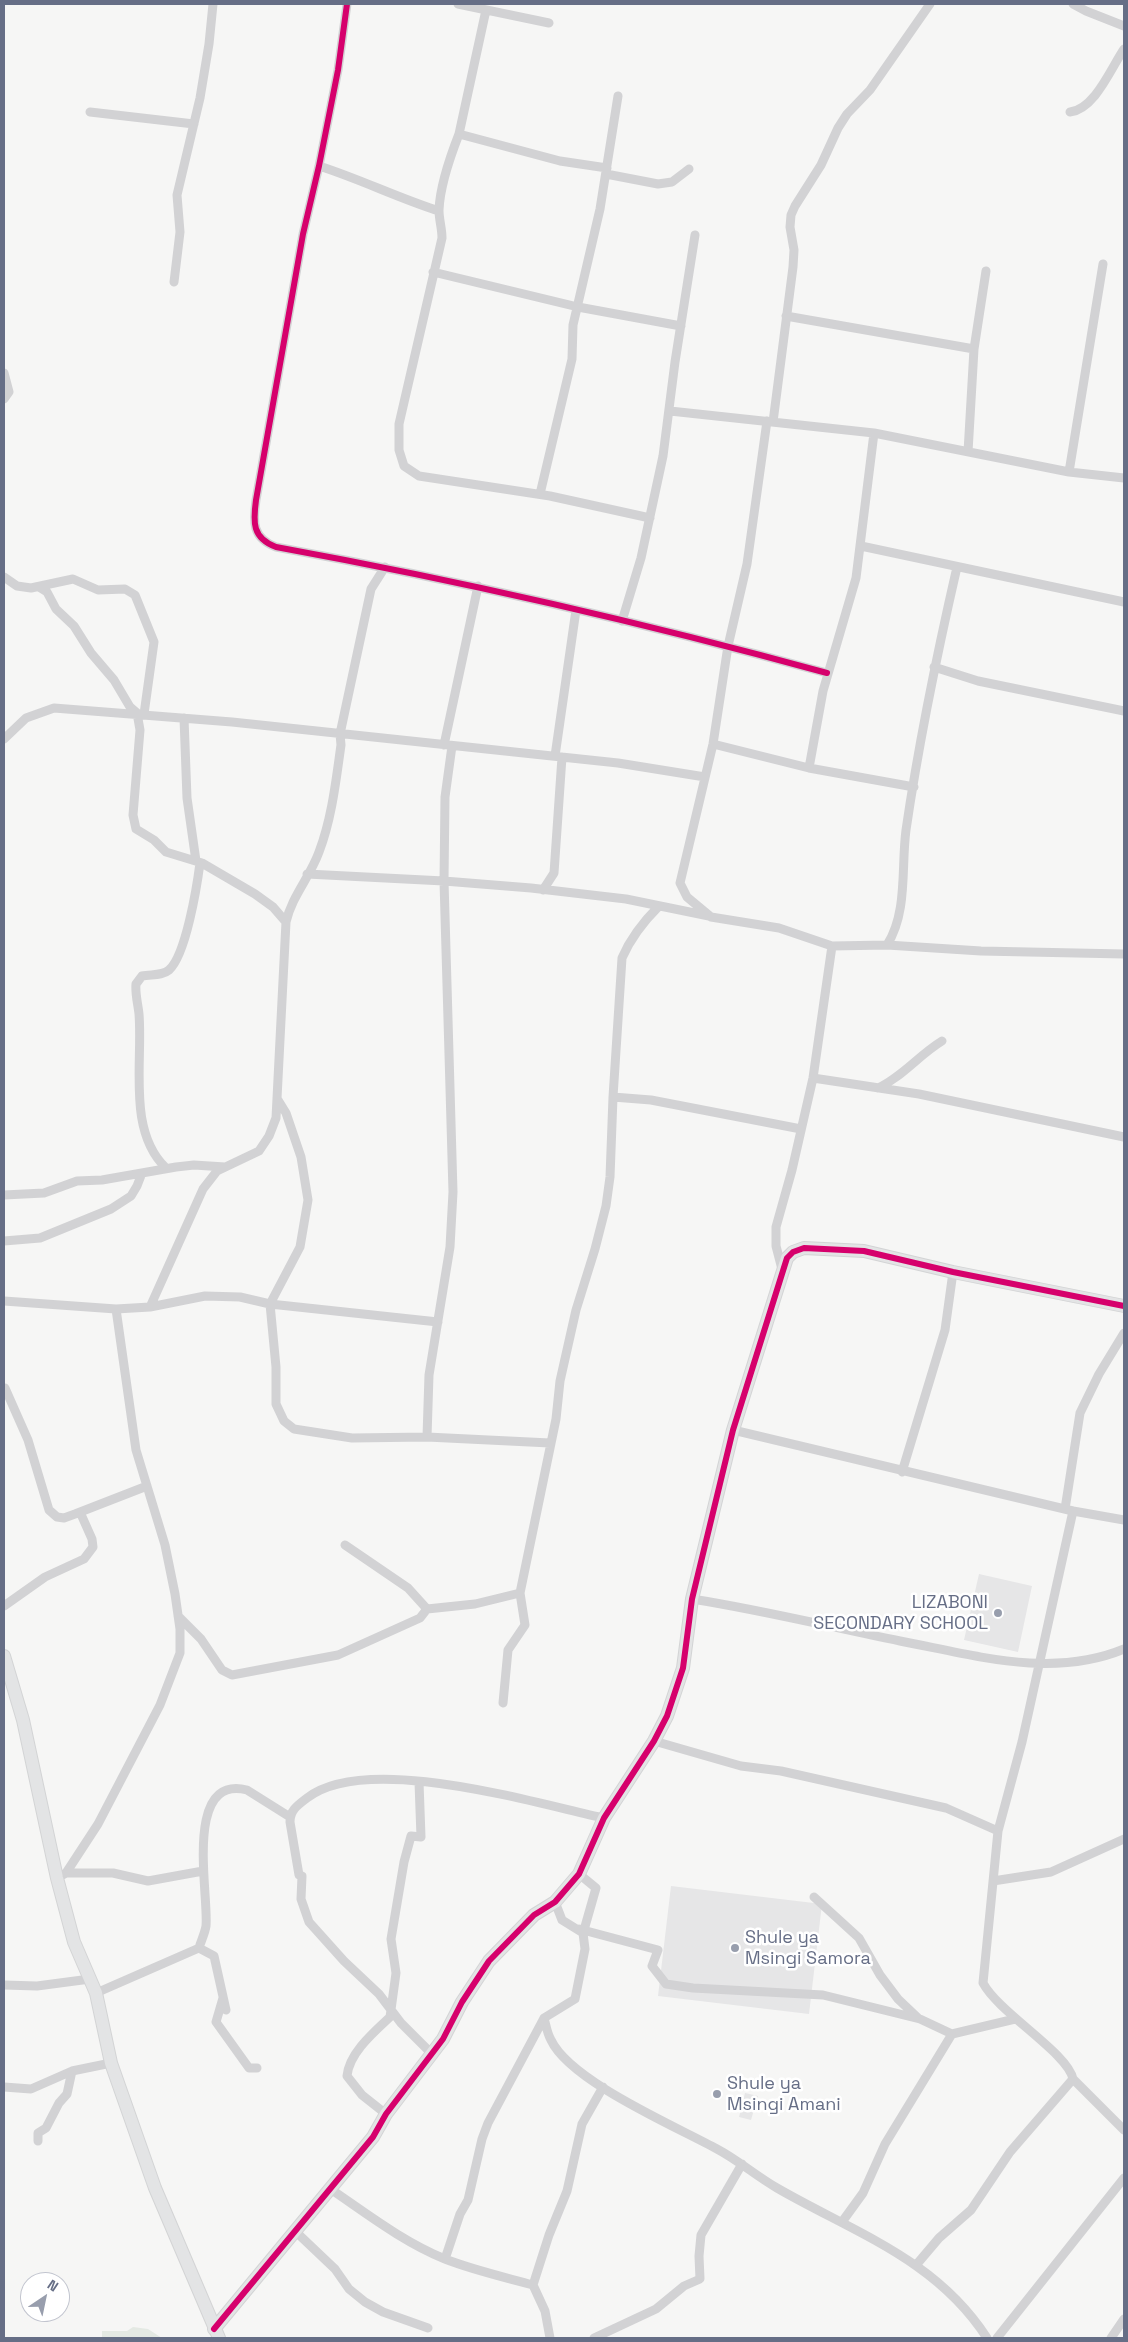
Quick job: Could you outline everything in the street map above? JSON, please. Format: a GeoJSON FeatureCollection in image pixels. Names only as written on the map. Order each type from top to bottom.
{"type":"FeatureCollection","features":[{"type":"Feature","properties":{"kind":"street"},"geometry":{"type":"LineString","coordinates":[[174,282],[180,232],[177,195],[194,124],[209,44],[212,4]]}},
{"type":"Feature","properties":{"kind":"street"},"geometry":{"type":"LineString","coordinates":[[347,4],[338,70],[303,234],[253,520],[260,538],[276,547],[478,586],[728,646],[827,673]]}},
{"type":"Feature","properties":{"kind":"street"},"geometry":{"type":"LineString","coordinates":[[458,4],[549,23]]}},
{"type":"Feature","properties":{"kind":"street"},"geometry":{"type":"LineString","coordinates":[[711,916],[687,897],[680,884],[713,744],[728,646],[747,564],[793,267],[794,250],[790,227],[795,206],[821,166],[838,128],[847,114],[870,90],[930,4]]}},
{"type":"Feature","properties":{"kind":"street"},"geometry":{"type":"LineString","coordinates":[[1073,4],[1086,12],[1124,26]]}},
{"type":"Feature","properties":{"kind":"street"},"geometry":{"type":"LineString","coordinates":[[486,10],[460,134],[452,153],[439,211],[442,238],[399,424],[399,450],[404,466],[419,476],[540,494],[650,518]]}},
{"type":"Feature","properties":{"kind":"street"},"geometry":{"type":"LineString","coordinates":[[1070,112],[1076,111],[1092,99],[1124,49]]}},
{"type":"Feature","properties":{"kind":"street"},"geometry":{"type":"LineString","coordinates":[[540,494],[572,359],[573,325],[607,171],[618,96]]}},
{"type":"Feature","properties":{"kind":"street"},"geometry":{"type":"LineString","coordinates":[[90,112],[150,121],[194,124]]}},
{"type":"Feature","properties":{"kind":"street"},"geometry":{"type":"LineString","coordinates":[[460,134],[560,161],[658,184],[672,182],[689,169]]}},
{"type":"Feature","properties":{"kind":"street"},"geometry":{"type":"LineString","coordinates":[[319,166],[350,176],[408,201],[439,211]]}},
{"type":"Feature","properties":{"kind":"street"},"geometry":{"type":"LineString","coordinates":[[622,621],[650,518],[670,411],[695,235]]}},
{"type":"Feature","properties":{"kind":"street"},"geometry":{"type":"LineString","coordinates":[[1069,472],[1103,264]]}},
{"type":"Feature","properties":{"kind":"street"},"geometry":{"type":"LineString","coordinates":[[968,452],[974,349],[986,271]]}},
{"type":"Feature","properties":{"kind":"street"},"geometry":{"type":"LineString","coordinates":[[433,272],[578,307],[681,326]]}},
{"type":"Feature","properties":{"kind":"street"},"geometry":{"type":"LineString","coordinates":[[786,316],[974,349]]}},
{"type":"Feature","properties":{"kind":"street"},"geometry":{"type":"LineString","coordinates":[[4,373],[9,392],[4,399]]}},
{"type":"Feature","properties":{"kind":"street"},"geometry":{"type":"LineString","coordinates":[[670,411],[874,434],[1069,472],[1124,478]]}},
{"type":"Feature","properties":{"kind":"street"},"geometry":{"type":"LineString","coordinates":[[809,768],[827,673],[849,608],[861,546],[874,434]]}},
{"type":"Feature","properties":{"kind":"street"},"geometry":{"type":"LineString","coordinates":[[861,546],[1124,602]]}},
{"type":"Feature","properties":{"kind":"street"},"geometry":{"type":"LineString","coordinates":[[150,1307],[202,1189],[211,1176],[259,1152],[269,1136],[276,1118],[286,922],[294,897],[319,852],[330,814],[341,745],[340,734],[371,589],[385,567]]}},
{"type":"Feature","properties":{"kind":"street"},"geometry":{"type":"LineString","coordinates":[[887,945],[898,922],[906,831],[934,667],[956,567]]}},
{"type":"Feature","properties":{"kind":"street"},"geometry":{"type":"LineString","coordinates":[[4,577],[17,586],[39,587],[74,579],[98,590],[125,589],[135,595],[154,642],[140,714],[140,746],[134,825],[166,852],[198,862],[255,894],[273,907],[286,922]]}},
{"type":"Feature","properties":{"kind":"street"},"geometry":{"type":"LineString","coordinates":[[427,1437],[429,1375],[450,1247],[452,1192],[444,881],[448,745],[478,586]]}},
{"type":"Feature","properties":{"kind":"street"},"geometry":{"type":"LineString","coordinates":[[39,587],[48,592],[56,608],[74,626],[91,653],[114,680],[130,707],[140,714]]}},
{"type":"Feature","properties":{"kind":"street"},"geometry":{"type":"LineString","coordinates":[[543,890],[554,874],[558,756],[576,610]]}},
{"type":"Feature","properties":{"kind":"street"},"geometry":{"type":"LineString","coordinates":[[934,667],[978,681],[1124,711]]}},
{"type":"Feature","properties":{"kind":"street"},"geometry":{"type":"LineString","coordinates":[[4,739],[26,718],[54,708],[184,718],[558,756],[705,777]]}},
{"type":"Feature","properties":{"kind":"street"},"geometry":{"type":"LineString","coordinates":[[166,1168],[152,1150],[145,1129],[138,1073],[139,1015],[136,984],[142,976],[164,973],[170,969],[176,960],[187,931],[198,862],[187,798],[184,718]]}},
{"type":"Feature","properties":{"kind":"street"},"geometry":{"type":"LineString","coordinates":[[713,744],[809,768],[914,787]]}},
{"type":"Feature","properties":{"kind":"street"},"geometry":{"type":"LineString","coordinates":[[308,874],[444,881],[626,899],[780,928],[832,946],[887,945],[981,951],[1107,952],[1124,954]]}},
{"type":"Feature","properties":{"kind":"street"},"geometry":{"type":"LineString","coordinates":[[503,1704],[508,1650],[525,1625],[520,1594],[556,1419],[560,1381],[568,1342],[606,1206],[610,1177],[622,958],[630,939],[659,906]]}},
{"type":"Feature","properties":{"kind":"street"},"geometry":{"type":"LineString","coordinates":[[782,1269],[776,1246],[776,1228],[813,1078],[832,946]]}},
{"type":"Feature","properties":{"kind":"street"},"geometry":{"type":"LineString","coordinates":[[878,1088],[895,1079],[911,1064],[942,1041]]}},
{"type":"Feature","properties":{"kind":"street"},"geometry":{"type":"LineString","coordinates":[[813,1078],[919,1094],[1124,1137]]}},
{"type":"Feature","properties":{"kind":"street"},"geometry":{"type":"LineString","coordinates":[[613,1098],[651,1100],[801,1129]]}},
{"type":"Feature","properties":{"kind":"street"},"geometry":{"type":"LineString","coordinates":[[278,1100],[286,1113],[301,1158],[308,1200],[300,1247],[270,1304],[276,1367],[276,1404],[284,1421],[294,1429],[352,1438],[427,1437],[550,1443]]}},
{"type":"Feature","properties":{"kind":"street"},"geometry":{"type":"LineString","coordinates":[[4,1195],[44,1193],[70,1183],[166,1168],[194,1165],[226,1167]]}},
{"type":"Feature","properties":{"kind":"street"},"geometry":{"type":"LineString","coordinates":[[4,1241],[40,1238],[111,1209],[131,1196],[142,1172]]}},
{"type":"Feature","properties":{"kind":"street"},"geometry":{"type":"LineString","coordinates":[[216,2333],[294,2231],[373,2136],[386,2114],[443,2039],[462,2002],[489,1961],[534,1915],[555,1902],[580,1874],[604,1818],[654,1741],[667,1716],[683,1668],[692,1599],[733,1430],[782,1269],[792,1252],[804,1248],[864,1251],[953,1272],[1124,1306]]}},
{"type":"Feature","properties":{"kind":"street"},"geometry":{"type":"LineString","coordinates":[[902,1472],[945,1330],[953,1272]]}},
{"type":"Feature","properties":{"kind":"street"},"geometry":{"type":"LineString","coordinates":[[4,1301],[116,1309],[150,1307],[204,1296],[240,1297],[270,1304],[438,1322]]}},
{"type":"Feature","properties":{"kind":"street"},"geometry":{"type":"LineString","coordinates":[[61,1875],[98,1824],[160,1705],[180,1653],[178,1616],[165,1545],[136,1450],[128,1409],[116,1309]]}},
{"type":"Feature","properties":{"kind":"street"},"geometry":{"type":"LineString","coordinates":[[1123,2126],[1073,2078],[1072,2072],[1060,2059],[1014,2020],[982,1983],[998,1830],[1018,1760],[1040,1664],[1069,1510],[1080,1413],[1099,1374],[1124,1334]]}},
{"type":"Feature","properties":{"kind":"street"},"geometry":{"type":"LineString","coordinates":[[5,1388],[28,1440],[49,1510],[57,1517],[64,1518],[147,1486]]}},
{"type":"Feature","properties":{"kind":"street"},"geometry":{"type":"LineString","coordinates":[[733,1430],[902,1472],[1069,1510],[1124,1520]]}},
{"type":"Feature","properties":{"kind":"street"},"geometry":{"type":"LineString","coordinates":[[4,1606],[45,1577],[84,1559],[93,1547],[92,1539],[80,1512]]}},
{"type":"Feature","properties":{"kind":"street"},"geometry":{"type":"LineString","coordinates":[[345,1545],[408,1588],[427,1609]]}},
{"type":"Feature","properties":{"kind":"street"},"geometry":{"type":"LineString","coordinates":[[178,1616],[201,1639],[222,1670],[232,1675],[338,1655],[420,1618],[427,1609],[475,1604],[520,1594]]}},
{"type":"Feature","properties":{"kind":"street"},"geometry":{"type":"LineString","coordinates":[[692,1599],[754,1609],[820,1625],[1000,1660],[1040,1664],[1070,1662],[1109,1655],[1123,1650],[1124,1661]]}},
{"type":"Feature","properties":{"kind":"street"},"geometry":{"type":"LineString","coordinates":[[4,1658],[23,1720],[61,1875],[74,1942],[96,1993],[111,2063],[156,2188],[216,2333]]}},
{"type":"Feature","properties":{"kind":"street"},"geometry":{"type":"LineString","coordinates":[[654,1741],[741,1766],[781,1770],[946,1808],[998,1830]]}},
{"type":"Feature","properties":{"kind":"street"},"geometry":{"type":"LineString","coordinates":[[432,2054],[401,2023],[379,1994],[344,1961],[310,1922],[301,1899],[302,1876],[299,1875],[290,1817],[296,1806],[315,1791],[327,1787],[360,1780],[384,1779],[478,1790],[604,1818]]}},
{"type":"Feature","properties":{"kind":"street"},"geometry":{"type":"LineString","coordinates":[[386,2114],[362,2096],[347,2076],[348,2067],[377,2029],[390,2017],[396,1973],[391,1939],[404,1862],[411,1836],[421,1837],[419,1782]]}},
{"type":"Feature","properties":{"kind":"street"},"geometry":{"type":"LineString","coordinates":[[96,1993],[199,1948],[206,1926],[203,1871],[207,1815],[215,1798],[229,1789],[247,1790],[290,1817]]}},
{"type":"Feature","properties":{"kind":"street"},"geometry":{"type":"LineString","coordinates":[[993,1881],[1052,1872],[1124,1839]]}},
{"type":"Feature","properties":{"kind":"street"},"geometry":{"type":"LineString","coordinates":[[61,1875],[113,1873],[148,1881],[203,1871]]}},
{"type":"Feature","properties":{"kind":"street"},"geometry":{"type":"LineString","coordinates":[[580,1874],[596,1888],[580,1930]]}},
{"type":"Feature","properties":{"kind":"street"},"geometry":{"type":"LineString","coordinates":[[814,1896],[859,1938],[880,1975],[898,2000],[920,2020]]}},
{"type":"Feature","properties":{"kind":"street"},"geometry":{"type":"LineString","coordinates":[[555,1902],[562,1920],[580,1930],[658,1950],[652,1966],[666,1984],[692,1988],[823,1995],[920,2020],[952,2034],[1014,2020]]}},
{"type":"Feature","properties":{"kind":"street"},"geometry":{"type":"LineString","coordinates":[[445,2259],[460,2214],[468,2200],[482,2139],[488,2123],[544,2018],[574,1999],[585,1949],[583,1933],[580,1930]]}},
{"type":"Feature","properties":{"kind":"street"},"geometry":{"type":"LineString","coordinates":[[199,1948],[214,1956],[226,2010]]}},
{"type":"Feature","properties":{"kind":"street"},"geometry":{"type":"LineString","coordinates":[[4,1985],[37,1986],[90,1979]]}},
{"type":"Feature","properties":{"kind":"street"},"geometry":{"type":"LineString","coordinates":[[223,1997],[216,2022],[249,2068],[257,2068]]}},
{"type":"Feature","properties":{"kind":"street"},"geometry":{"type":"LineString","coordinates":[[544,2018],[551,2040],[573,2067],[603,2086],[742,2164],[776,2188],[917,2264],[948,2289],[976,2321],[987,2338]]}},
{"type":"Feature","properties":{"kind":"street"},"geometry":{"type":"LineString","coordinates":[[842,2222],[863,2193],[885,2144],[952,2034]]}},
{"type":"Feature","properties":{"kind":"street"},"geometry":{"type":"LineString","coordinates":[[4,2087],[31,2089],[72,2070],[111,2063]]}},
{"type":"Feature","properties":{"kind":"street"},"geometry":{"type":"LineString","coordinates":[[38,2141],[38,2133],[46,2128],[56,2113],[59,2103],[67,2094],[72,2070]]}},
{"type":"Feature","properties":{"kind":"street"},"geometry":{"type":"LineString","coordinates":[[917,2264],[939,2238],[971,2210],[1010,2152],[1073,2078]]}},
{"type":"Feature","properties":{"kind":"street"},"geometry":{"type":"LineString","coordinates":[[550,2338],[545,2311],[534,2285],[549,2235],[567,2191],[582,2124],[603,2086]]}},
{"type":"Feature","properties":{"kind":"street"},"geometry":{"type":"LineString","coordinates":[[594,2338],[656,2309],[684,2286],[700,2279],[699,2256],[701,2235],[742,2164]]}},
{"type":"Feature","properties":{"kind":"street"},"geometry":{"type":"LineString","coordinates":[[997,2338],[1124,2178]]}},
{"type":"Feature","properties":{"kind":"street"},"geometry":{"type":"LineString","coordinates":[[329,2188],[411,2242],[445,2259],[481,2272],[534,2285]]}},
{"type":"Feature","properties":{"kind":"street"},"geometry":{"type":"LineString","coordinates":[[294,2231],[335,2269],[349,2289],[365,2302],[383,2312],[428,2328]]}},
{"type":"Feature","properties":{"kind":"street"},"geometry":{"type":"LineString","coordinates":[[1110,2338],[1124,2319]]}},
{"type":"Feature","properties":{"kind":"shaded area","name":"LIZABONI SECONDARY SCHOOL"},"geometry":{"type":"Polygon","coordinates":[[[979,1574],[1032,1586],[1018,1652],[964,1640],[979,1574]]]}},
{"type":"Feature","properties":{"kind":"shaded area"},"geometry":{"type":"Polygon","coordinates":[[[671,1886],[822,1904],[809,2014],[658,1996],[671,1886]]]}},
{"type":"Feature","properties":{"kind":"shaded area"},"geometry":{"type":"Polygon","coordinates":[[[745,2093],[758,2096],[751,2120],[739,2117],[745,2093]]]}},
{"type":"Feature","properties":{"kind":"shaded area"},"geometry":{"type":"Polygon","coordinates":[[[133,2327],[148,2329],[162,2338],[102,2338],[102,2331],[127,2331],[133,2327]]]}},
{"type":"Feature","properties":{"kind":"cycle path"},"geometry":{"type":"LineString","coordinates":[[347,4],[338,70],[303,234],[256,500],[254,515],[258,534],[262,539],[276,547],[415,574],[553,604],[827,673]]}},
{"type":"Feature","properties":{"kind":"cycle path"},"geometry":{"type":"LineString","coordinates":[[214,2329],[373,2137],[386,2114],[443,2039],[462,2002],[489,1961],[534,1915],[555,1902],[579,1874],[604,1818],[654,1741],[667,1716],[683,1668],[692,1599],[733,1430],[787,1258],[793,1252],[804,1248],[864,1251],[953,1272],[1124,1306]]}},
{"type":"Feature","properties":{"kind":"place","name":"LIZABONI SECONDARY SCHOOL"},"geometry":{"type":"Point","coordinates":[998,1613]}},
{"type":"Feature","properties":{"kind":"place","name":"Shule ya Msingi Samora"},"geometry":{"type":"Point","coordinates":[735,1948]}},
{"type":"Feature","properties":{"kind":"place","name":"Shule ya Msingi Amani"},"geometry":{"type":"Point","coordinates":[717,2094]}}]}
